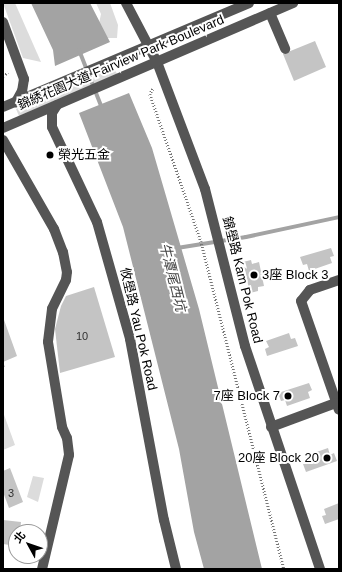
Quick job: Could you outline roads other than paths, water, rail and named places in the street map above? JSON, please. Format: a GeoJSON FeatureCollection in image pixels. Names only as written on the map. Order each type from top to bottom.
{"type":"FeatureCollection","features":[{"type":"Feature","properties":{"kind":"street","name":"錦壆路 Kam Pok Road"},"geometry":{"type":"LineString","coordinates":[[126,3],[150,44],[205,189],[245,346],[320,569]]}},
{"type":"Feature","properties":{"kind":"street","name":"錦綉花園大道 Fairview Park Boulevard"},"geometry":{"type":"LineString","coordinates":[[3,107],[249,3]]}},
{"type":"Feature","properties":{"kind":"street","name":"錦綉花園大道 Fairview Park Boulevard"},"geometry":{"type":"LineString","coordinates":[[3,128],[293,3]]}},
{"type":"Feature","properties":{"kind":"street"},"geometry":{"type":"LineString","coordinates":[[270,13],[285,49]]}},
{"type":"Feature","properties":{"kind":"street"},"geometry":{"type":"LineString","coordinates":[[3,22],[24,79],[22,91],[16,102]]}},
{"type":"Feature","properties":{"kind":"street","name":"攸壆路 Yau Pok Road"},"geometry":{"type":"LineString","coordinates":[[60,104],[52,113],[52,127],[97,222],[130,339],[164,520],[176,569]]}},
{"type":"Feature","properties":{"kind":"street"},"geometry":{"type":"LineString","coordinates":[[3,140],[54,229],[63,252],[67,272],[66,280],[52,309],[48,342],[62,427],[67,438],[69,455],[42,569]]}},
{"type":"Feature","properties":{"kind":"street"},"geometry":{"type":"LineString","coordinates":[[271,427],[338,406],[301,301],[310,290],[339,280]]}},
{"type":"Feature","properties":{"kind":"water"},"geometry":{"type":"Polygon","coordinates":[[[31,3],[90,3],[110,42],[55,66],[53,50],[31,3]]]}},
{"type":"Feature","properties":{"kind":"water"},"geometry":{"type":"Polygon","coordinates":[[[129,93],[152,148],[199,309],[262,569],[204,569],[194,532],[179,449],[123,227],[79,113],[129,93]]]}},
{"type":"Feature","properties":{"kind":"waterway","name":"牛潭尾西坑"},"geometry":{"type":"LineString","coordinates":[[79,50],[102,108]]}},
{"type":"Feature","properties":{"kind":"waterway"},"geometry":{"type":"LineString","coordinates":[[177,248],[246,237],[339,217]]}},
{"type":"Feature","properties":{"kind":"place","name":"榮光五金"},"geometry":{"type":"Point","coordinates":[50,155]}},
{"type":"Feature","properties":{"kind":"place","name":"3座 Block 3"},"geometry":{"type":"Point","coordinates":[254,275]}},
{"type":"Feature","properties":{"kind":"place","name":"7座 Block 7"},"geometry":{"type":"Point","coordinates":[288,396]}},
{"type":"Feature","properties":{"kind":"place","name":"20座 Block 20"},"geometry":{"type":"Point","coordinates":[327,458]}}]}
